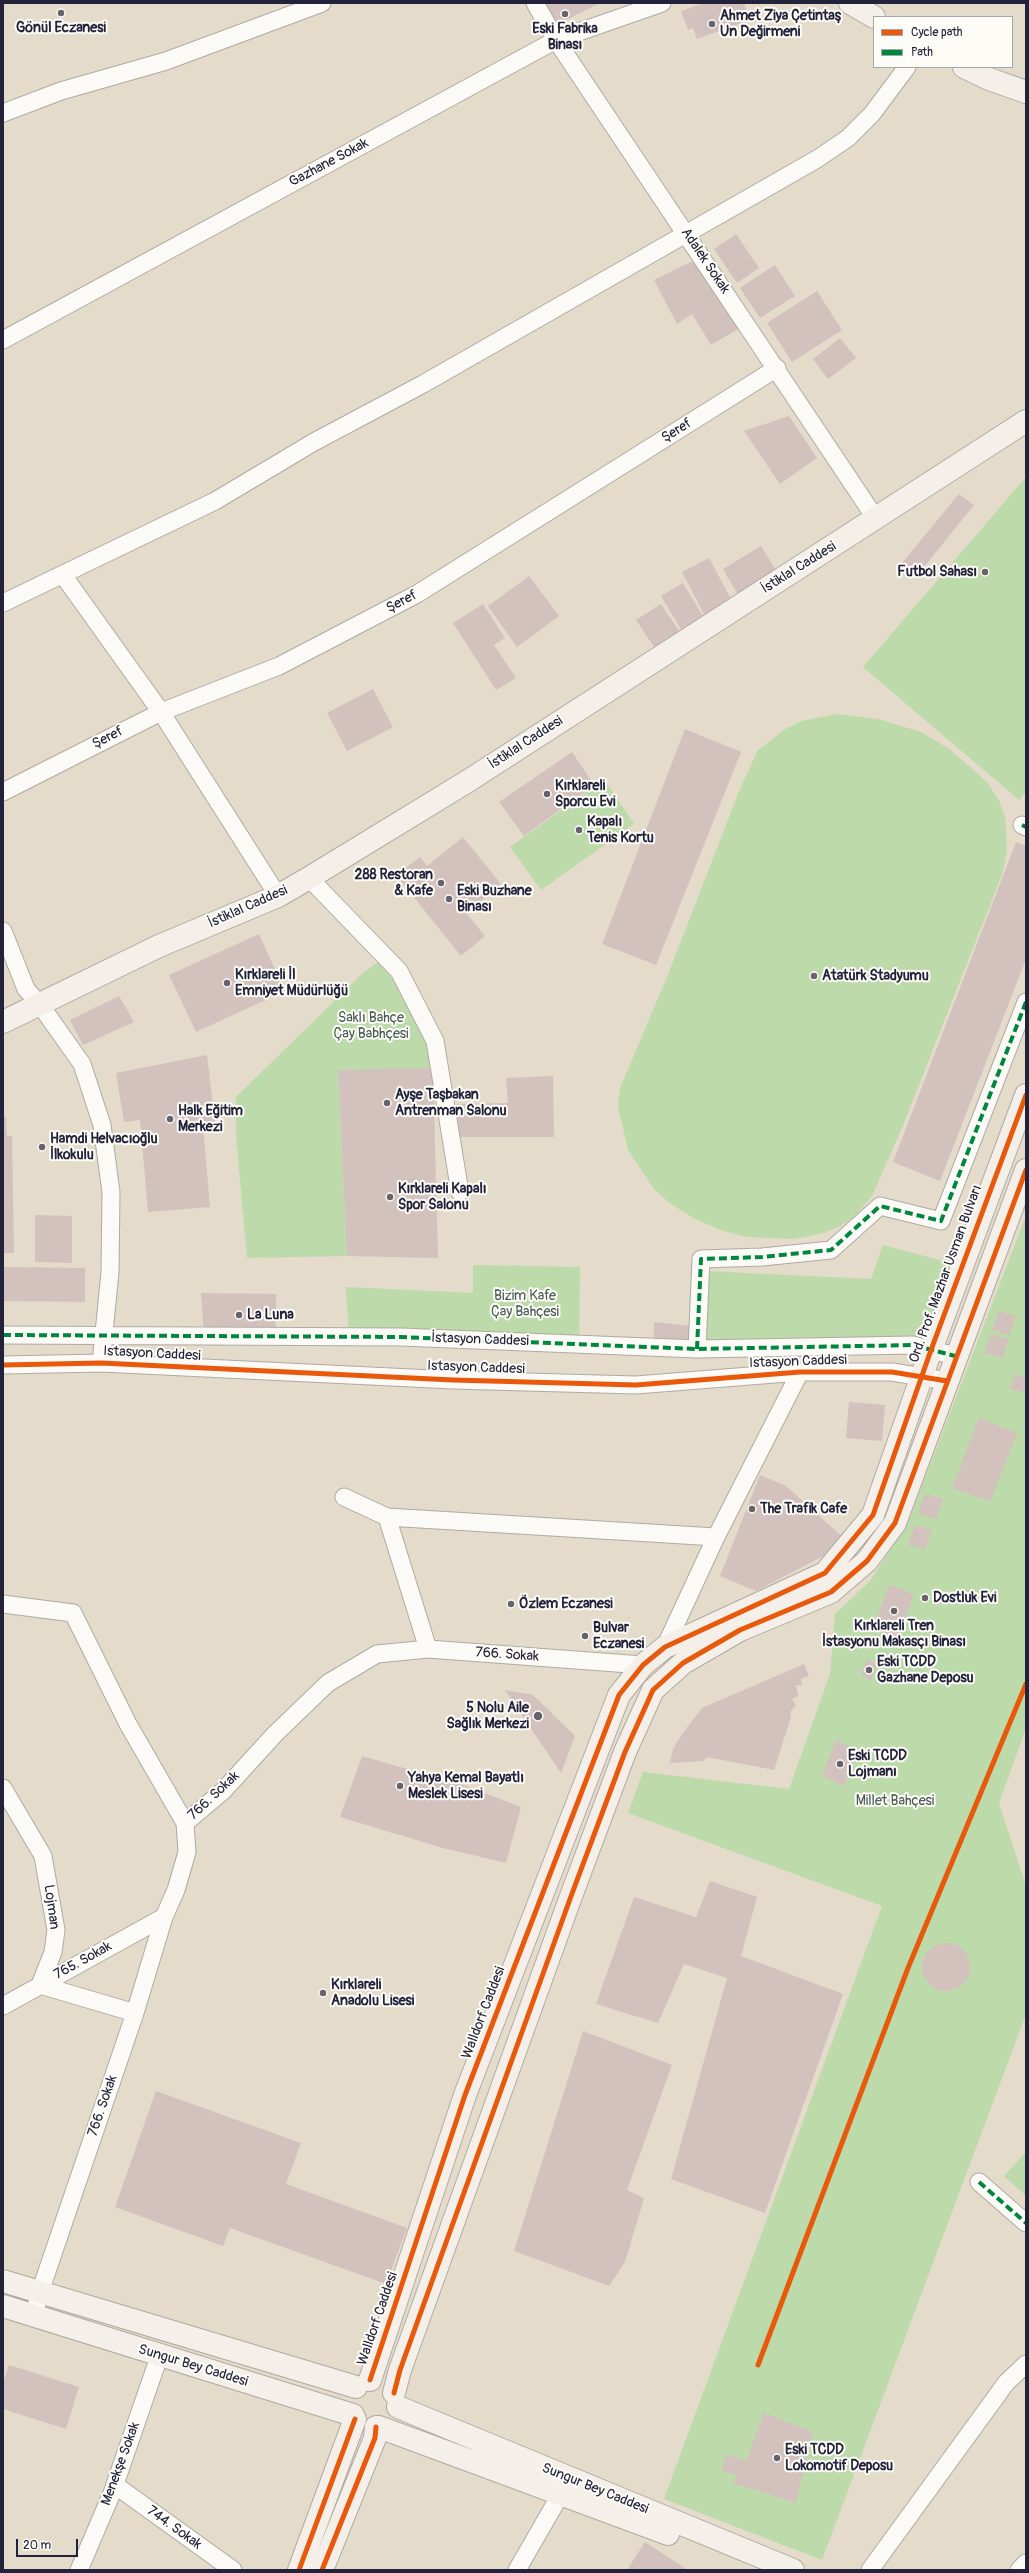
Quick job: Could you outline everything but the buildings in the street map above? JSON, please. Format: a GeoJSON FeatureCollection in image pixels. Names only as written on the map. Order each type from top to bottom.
{"type":"FeatureCollection","features":[{"type":"Feature","properties":{"kind":"main road"},"geometry":{"type":"LineString","coordinates":[[850,3],[873,17]]}},
{"type":"Feature","properties":{"kind":"main road"},"geometry":{"type":"LineString","coordinates":[[966,68],[989,79],[1026,92]]}},
{"type":"Feature","properties":{"kind":"main road","name":"İstiklal Caddesi"},"geometry":{"type":"LineString","coordinates":[[3,1022],[41,1006],[159,946],[278,896],[309,878],[468,781],[682,640],[876,519],[1026,421]]}},
{"type":"Feature","properties":{"kind":"main road","name":"Ord. Prof. Mazhar Usman Bulvarı"},"geometry":{"type":"LineString","coordinates":[[643,1665],[665,1647],[825,1573],[873,1515],[921,1376],[1026,1095]]}},
{"type":"Feature","properties":{"kind":"main road"},"geometry":{"type":"LineString","coordinates":[[354,2417],[366,2426],[377,2427],[391,2420],[396,2400],[400,2370],[570,1899],[625,1752],[653,1690],[683,1663],[740,1630],[831,1592],[867,1561],[895,1524],[1026,1170]]}},
{"type":"Feature","properties":{"kind":"main road","name":"Walldorf Caddesi"},"geometry":{"type":"LineString","coordinates":[[363,2384],[465,2095],[619,1695],[643,1665]]}},
{"type":"Feature","properties":{"kind":"main road","name":"Sungur Bey Caddesi"},"geometry":{"type":"LineString","coordinates":[[3,2281],[363,2384]]}},
{"type":"Feature","properties":{"kind":"main road","name":"Sungur Bey Caddesi"},"geometry":{"type":"LineString","coordinates":[[3,2306],[354,2417]]}},
{"type":"Feature","properties":{"kind":"main road"},"geometry":{"type":"LineString","coordinates":[[299,2570],[354,2417],[350,2400],[363,2384],[384,2382],[396,2400]]}},
{"type":"Feature","properties":{"kind":"main road","name":"Sungur Bey Caddesi"},"geometry":{"type":"LineString","coordinates":[[396,2400],[793,2570]]}},
{"type":"Feature","properties":{"kind":"main road"},"geometry":{"type":"LineString","coordinates":[[322,2570],[377,2427]]}},
{"type":"Feature","properties":{"kind":"main road","name":"Sungur Bey Caddesi"},"geometry":{"type":"LineString","coordinates":[[377,2427],[763,2570]]}},
{"type":"Feature","properties":{"kind":"street"},"geometry":{"type":"LineString","coordinates":[[3,113],[61,91],[166,61],[322,3]]}},
{"type":"Feature","properties":{"kind":"street","name":"Adalek Sokak"},"geometry":{"type":"LineString","coordinates":[[535,3],[556,40],[777,368],[876,519]]}},
{"type":"Feature","properties":{"kind":"street","name":"Gazhane Sokak"},"geometry":{"type":"LineString","coordinates":[[3,340],[556,40],[662,3]]}},
{"type":"Feature","properties":{"kind":"street"},"geometry":{"type":"LineString","coordinates":[[3,603],[215,501],[314,442],[423,384],[817,159],[848,138],[872,114],[906,68]]}},
{"type":"Feature","properties":{"kind":"street","name":"Şeref"},"geometry":{"type":"LineString","coordinates":[[3,792],[161,712],[279,666],[417,594],[777,368]]}},
{"type":"Feature","properties":{"kind":"street"},"geometry":{"type":"LineString","coordinates":[[63,575],[161,712],[278,896]]}},
{"type":"Feature","properties":{"kind":"street"},"geometry":{"type":"LineString","coordinates":[[309,878],[399,971],[435,1040],[460,1192]]}},
{"type":"Feature","properties":{"kind":"street"},"geometry":{"type":"LineString","coordinates":[[3,931],[26,989],[41,1006],[82,1064],[102,1125],[111,1192],[110,1272],[101,1363]]}},
{"type":"Feature","properties":{"kind":"street"},"geometry":{"type":"LineString","coordinates":[[697,1349],[701,1259],[762,1257],[831,1250],[880,1206],[941,1221],[1026,1002]]}},
{"type":"Feature","properties":{"kind":"street","name":"İstasyon Caddesi"},"geometry":{"type":"LineString","coordinates":[[3,1335],[103,1334],[401,1337],[697,1349],[913,1345],[956,1356]]}},
{"type":"Feature","properties":{"kind":"street","name":"Istasyon Caddesi"},"geometry":{"type":"LineString","coordinates":[[3,1365],[101,1363],[453,1380],[636,1385],[800,1372],[892,1372],[947,1381]]}},
{"type":"Feature","properties":{"kind":"street"},"geometry":{"type":"LineString","coordinates":[[665,1647],[716,1537],[800,1372]]}},
{"type":"Feature","properties":{"kind":"street"},"geometry":{"type":"LineString","coordinates":[[344,1497],[387,1517],[716,1537]]}},
{"type":"Feature","properties":{"kind":"street"},"geometry":{"type":"LineString","coordinates":[[387,1517],[428,1649]]}},
{"type":"Feature","properties":{"kind":"street"},"geometry":{"type":"LineString","coordinates":[[3,1604],[73,1613],[128,1724],[185,1823]]}},
{"type":"Feature","properties":{"kind":"street","name":"766. Sokak"},"geometry":{"type":"LineString","coordinates":[[40,2292],[135,2013],[164,1917],[176,1890],[187,1852],[185,1823],[223,1791],[275,1734],[328,1683],[377,1654],[428,1649],[643,1665]]}},
{"type":"Feature","properties":{"kind":"street","name":"Lojman"},"geometry":{"type":"LineString","coordinates":[[3,1788],[43,1856],[56,1930],[53,1952],[40,1985]]}},
{"type":"Feature","properties":{"kind":"street","name":"765. Sokak"},"geometry":{"type":"LineString","coordinates":[[3,2006],[164,1917]]}},
{"type":"Feature","properties":{"kind":"street"},"geometry":{"type":"LineString","coordinates":[[40,1985],[135,2013]]}},
{"type":"Feature","properties":{"kind":"street"},"geometry":{"type":"LineString","coordinates":[[979,2182],[1026,2223]]}},
{"type":"Feature","properties":{"kind":"street"},"geometry":{"type":"LineString","coordinates":[[34,2316],[40,2292]]}},
{"type":"Feature","properties":{"kind":"street","name":"Menekşe Sokak"},"geometry":{"type":"LineString","coordinates":[[79,2570],[115,2485],[159,2356]]}},
{"type":"Feature","properties":{"kind":"street"},"geometry":{"type":"LineString","coordinates":[[870,2570],[1006,2383],[1026,2364]]}},
{"type":"Feature","properties":{"kind":"street","name":"744. Sokak"},"geometry":{"type":"LineString","coordinates":[[115,2485],[233,2570]]}},
{"type":"Feature","properties":{"kind":"street"},"geometry":{"type":"LineString","coordinates":[[516,2570],[555,2504],[558,2493]]}},
{"type":"Feature","properties":{"kind":"street"},"geometry":{"type":"LineString","coordinates":[[1019,2570],[1026,2563]]}},
{"type":"Feature","properties":{"kind":"green space","name":"Futbol Sahası"},"geometry":{"type":"Polygon","coordinates":[[[1026,477],[1026,792],[1019,800],[863,667],[1026,477]]]}},
{"type":"Feature","properties":{"kind":"green space","name":"Atatürk Stadyumu"},"geometry":{"type":"Polygon","coordinates":[[[837,714],[878,719],[921,732],[949,749],[987,782],[999,800],[1005,817],[1007,848],[1003,872],[902,1128],[872,1196],[855,1216],[839,1227],[820,1234],[793,1239],[747,1237],[723,1231],[693,1218],[671,1204],[654,1189],[628,1150],[618,1106],[620,1088],[667,977],[740,789],[758,750],[787,728],[801,721],[837,714]]]}},
{"type":"Feature","properties":{"kind":"green space","name":"Kapalı Tenis Kortu"},"geometry":{"type":"Polygon","coordinates":[[[604,779],[634,824],[541,890],[510,847],[604,779]]]}},
{"type":"Feature","properties":{"kind":"green space","name":"Saklı Bahçe Çay Babhçesi"},"geometry":{"type":"Polygon","coordinates":[[[378,962],[401,990],[424,1031],[433,1068],[338,1071],[347,1256],[247,1258],[236,1135],[236,1097],[363,973],[378,962]]]}},
{"type":"Feature","properties":{"kind":"green space","name":"Millet Bahçesi"},"geometry":{"type":"Polygon","coordinates":[[[1026,1216],[1026,1728],[999,1803],[1026,1886],[1026,2014],[822,2560],[664,2499],[882,1906],[628,1813],[643,1772],[789,1789],[830,1674],[835,1614],[870,1581],[908,1522],[1026,1216]]]}},
{"type":"Feature","properties":{"kind":"green space"},"geometry":{"type":"Polygon","coordinates":[[[883,1245],[962,1266],[931,1350],[697,1349],[704,1271],[871,1279],[883,1245]]]}},
{"type":"Feature","properties":{"kind":"green space","name":"Bizim Kafe Çay Bahçesi"},"geometry":{"type":"Polygon","coordinates":[[[473,1265],[580,1267],[579,1344],[349,1336],[346,1287],[473,1293],[473,1265]]]}},
{"type":"Feature","properties":{"kind":"green space"},"geometry":{"type":"Polygon","coordinates":[[[1026,2152],[1026,2196],[1004,2176],[1026,2152]]]}},
{"type":"Feature","properties":{"kind":"marked path"},"geometry":{"type":"LineString","coordinates":[[1022,825],[1026,827]]}},
{"type":"Feature","properties":{"kind":"marked path"},"geometry":{"type":"LineString","coordinates":[[697,1349],[701,1259],[762,1257],[831,1250],[880,1206],[941,1221],[1026,1002]]}},
{"type":"Feature","properties":{"kind":"marked path"},"geometry":{"type":"LineString","coordinates":[[3,1335],[401,1337],[697,1349],[913,1345],[955,1356]]}},
{"type":"Feature","properties":{"kind":"marked path"},"geometry":{"type":"LineString","coordinates":[[979,2182],[1026,2223]]}},
{"type":"Feature","properties":{"kind":"cycle path"},"geometry":{"type":"LineString","coordinates":[[370,2380],[465,2095],[619,1695],[643,1665],[665,1647],[825,1573],[873,1515],[931,1350],[1026,1095]]}},
{"type":"Feature","properties":{"kind":"cycle path"},"geometry":{"type":"LineString","coordinates":[[394,2393],[400,2370],[570,1899],[625,1752],[653,1690],[683,1663],[740,1630],[831,1592],[867,1561],[895,1523],[1026,1170]]}},
{"type":"Feature","properties":{"kind":"cycle path"},"geometry":{"type":"LineString","coordinates":[[3,1365],[101,1363],[453,1380],[636,1385],[800,1372],[892,1372],[947,1381]]}},
{"type":"Feature","properties":{"kind":"cycle path"},"geometry":{"type":"LineString","coordinates":[[758,2365],[908,1968],[1026,1684]]}},
{"type":"Feature","properties":{"kind":"cycle path"},"geometry":{"type":"LineString","coordinates":[[299,2570],[355,2419]]}},
{"type":"Feature","properties":{"kind":"cycle path"},"geometry":{"type":"LineString","coordinates":[[322,2570],[375,2438],[376,2427]]}},
{"type":"Feature","properties":{"kind":"place","name":"Gönül Eczanesi"},"geometry":{"type":"Point","coordinates":[61,13]}},
{"type":"Feature","properties":{"kind":"place","name":"Eski Fabrika Binası"},"geometry":{"type":"Point","coordinates":[565,14]}},
{"type":"Feature","properties":{"kind":"place","name":"Ahmet Ziya Çetintaş Un Değirmeni"},"geometry":{"type":"Point","coordinates":[712,24]}},
{"type":"Feature","properties":{"kind":"place","name":"Futbol Sahası"},"geometry":{"type":"Point","coordinates":[985,572]}},
{"type":"Feature","properties":{"kind":"place","name":"Kırklareli Sporcu Evi"},"geometry":{"type":"Point","coordinates":[547,794]}},
{"type":"Feature","properties":{"kind":"place","name":"Kapalı Tenis Kortu"},"geometry":{"type":"Point","coordinates":[579,830]}},
{"type":"Feature","properties":{"kind":"place","name":"288 Restoran & Kafe"},"geometry":{"type":"Point","coordinates":[441,883]}},
{"type":"Feature","properties":{"kind":"place","name":"Eski Buzhane Binası"},"geometry":{"type":"Point","coordinates":[449,899]}},
{"type":"Feature","properties":{"kind":"place","name":"Atatürk Stadyumu"},"geometry":{"type":"Point","coordinates":[814,976]}},
{"type":"Feature","properties":{"kind":"place","name":"Kırklareli İl Emniyet Müdürlüğü"},"geometry":{"type":"Point","coordinates":[227,983]}},
{"type":"Feature","properties":{"kind":"place","name":"Ayşe Taşbakan Antrenman Salonu"},"geometry":{"type":"Point","coordinates":[387,1103]}},
{"type":"Feature","properties":{"kind":"place","name":"Halk Eğitim Merkezi"},"geometry":{"type":"Point","coordinates":[170,1119]}},
{"type":"Feature","properties":{"kind":"place","name":"Hamdi Helvacıoğlu İlkokulu"},"geometry":{"type":"Point","coordinates":[42,1147]}},
{"type":"Feature","properties":{"kind":"place","name":"Kırklareli Kapalı Spor Salonu"},"geometry":{"type":"Point","coordinates":[390,1197]}},
{"type":"Feature","properties":{"kind":"place","name":"La Luna"},"geometry":{"type":"Point","coordinates":[239,1315]}},
{"type":"Feature","properties":{"kind":"place","name":"The Trafik Cafe"},"geometry":{"type":"Point","coordinates":[752,1509]}},
{"type":"Feature","properties":{"kind":"place","name":"Dostluk Evi"},"geometry":{"type":"Point","coordinates":[925,1598]}},
{"type":"Feature","properties":{"kind":"place","name":"Özlem Eczanesi"},"geometry":{"type":"Point","coordinates":[511,1604]}},
{"type":"Feature","properties":{"kind":"place","name":"Kırklareli Tren İstasyonu Makasçı Binası"},"geometry":{"type":"Point","coordinates":[894,1611]}},
{"type":"Feature","properties":{"kind":"place","name":"Bulvar Eczanesi"},"geometry":{"type":"Point","coordinates":[585,1636]}},
{"type":"Feature","properties":{"kind":"place","name":"Eski TCDD Gazhane Deposu"},"geometry":{"type":"Point","coordinates":[869,1670]}},
{"type":"Feature","properties":{"kind":"place","name":"5 Nolu Aile Sağlık Merkezi"},"geometry":{"type":"Point","coordinates":[538,1716]}},
{"type":"Feature","properties":{"kind":"place","name":"Eski TCDD Lojmanı"},"geometry":{"type":"Point","coordinates":[840,1764]}},
{"type":"Feature","properties":{"kind":"place","name":"Yahya Kemal Bayatlı Meslek Lisesi"},"geometry":{"type":"Point","coordinates":[400,1786]}},
{"type":"Feature","properties":{"kind":"place","name":"Kırklareli Anadolu Lisesi"},"geometry":{"type":"Point","coordinates":[323,1993]}},
{"type":"Feature","properties":{"kind":"place","name":"Eski TCDD Lokomotif Deposu"},"geometry":{"type":"Point","coordinates":[777,2458]}}]}
